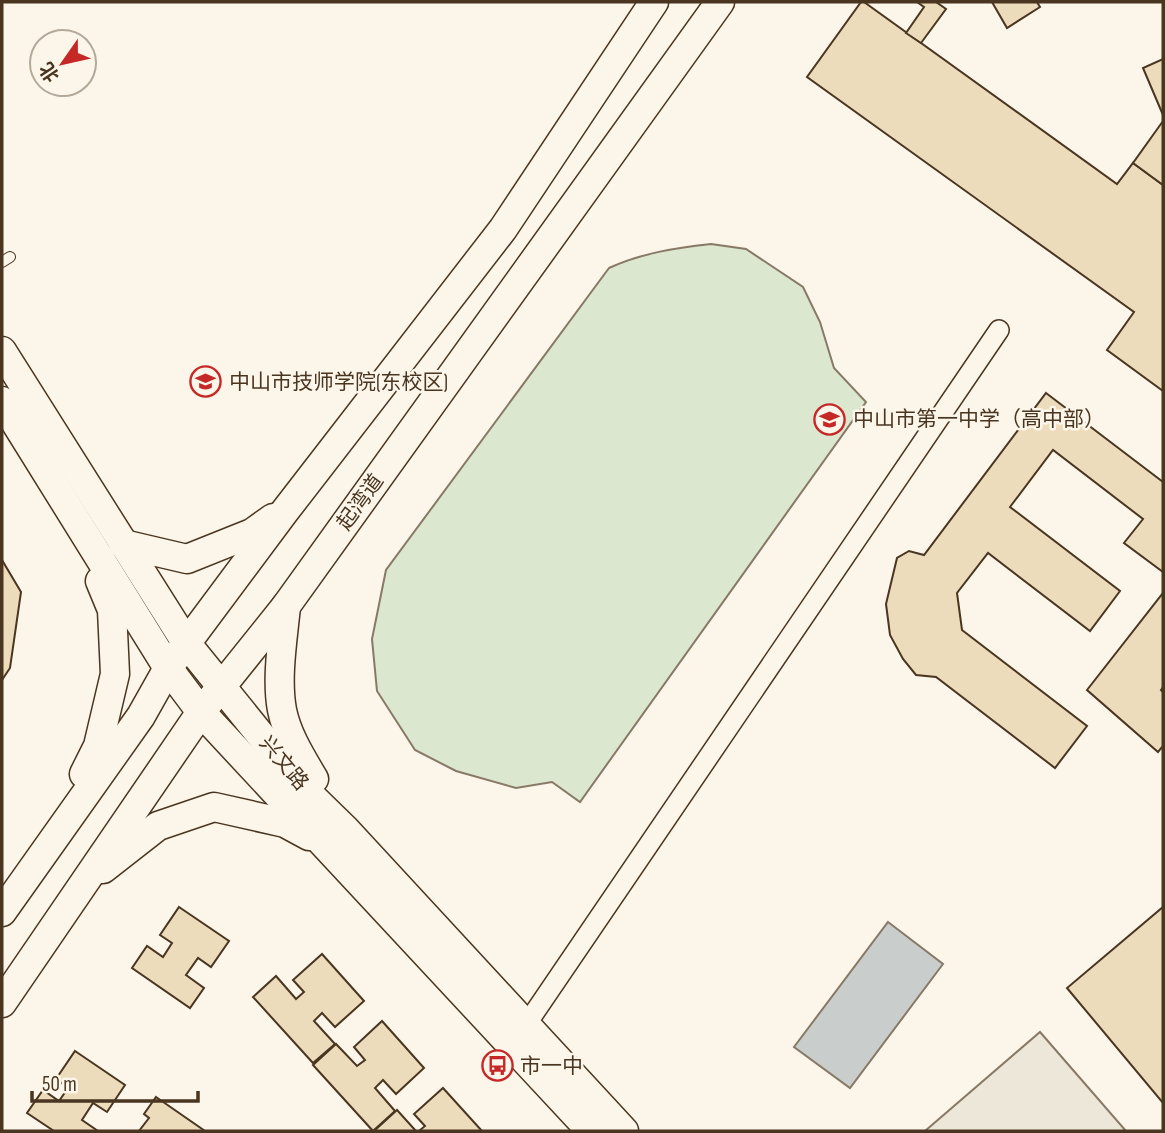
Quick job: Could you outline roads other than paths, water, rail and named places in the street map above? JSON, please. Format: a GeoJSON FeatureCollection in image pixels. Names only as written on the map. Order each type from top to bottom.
{"type":"FeatureCollection","features":[{"type":"Feature","properties":{"kind":"main road"},"geometry":{"type":"LineString","coordinates":[[6,897],[42,856],[141,716],[168,668],[285,511],[503,229],[654,2]]}},
{"type":"Feature","properties":{"kind":"main road","name":"起湾道"},"geometry":{"type":"LineString","coordinates":[[2,1003],[220,685],[286,606],[720,2]]}},
{"type":"Feature","properties":{"kind":"main road","name":"兴文路"},"geometry":{"type":"LineString","coordinates":[[2,351],[187,644],[305,790],[335,837],[591,1131]]}},
{"type":"Feature","properties":{"kind":"main road","name":"兴文路"},"geometry":{"type":"LineString","coordinates":[[2,401],[168,668],[201,712],[335,837],[526,1025],[624,1131]]}},
{"type":"Feature","properties":{"kind":"main road"},"geometry":{"type":"LineString","coordinates":[[123,544],[187,559],[252,533],[285,511]]}},
{"type":"Feature","properties":{"kind":"main road"},"geometry":{"type":"LineString","coordinates":[[42,856],[98,746],[115,674],[112,610],[100,586],[96,554]]}},
{"type":"Feature","properties":{"kind":"main road"},"geometry":{"type":"LineString","coordinates":[[286,606],[281,657],[282,709],[296,750],[335,837]]}},
{"type":"Feature","properties":{"kind":"main road"},"geometry":{"type":"LineString","coordinates":[[82,886],[158,826],[214,807],[335,837]]}},
{"type":"Feature","properties":{"kind":"street"},"geometry":{"type":"LineString","coordinates":[[526,1025],[999,330]]}},
{"type":"Feature","properties":{"kind":"place","name":"中山市技师学院(东校区)"},"geometry":{"type":"Point","coordinates":[206,382]}},
{"type":"Feature","properties":{"kind":"place","name":"中山市第一中学（高中部）"},"geometry":{"type":"Point","coordinates":[830,419]}},
{"type":"Feature","properties":{"kind":"place","name":"市一中"},"geometry":{"type":"Point","coordinates":[497,1066]}}]}
